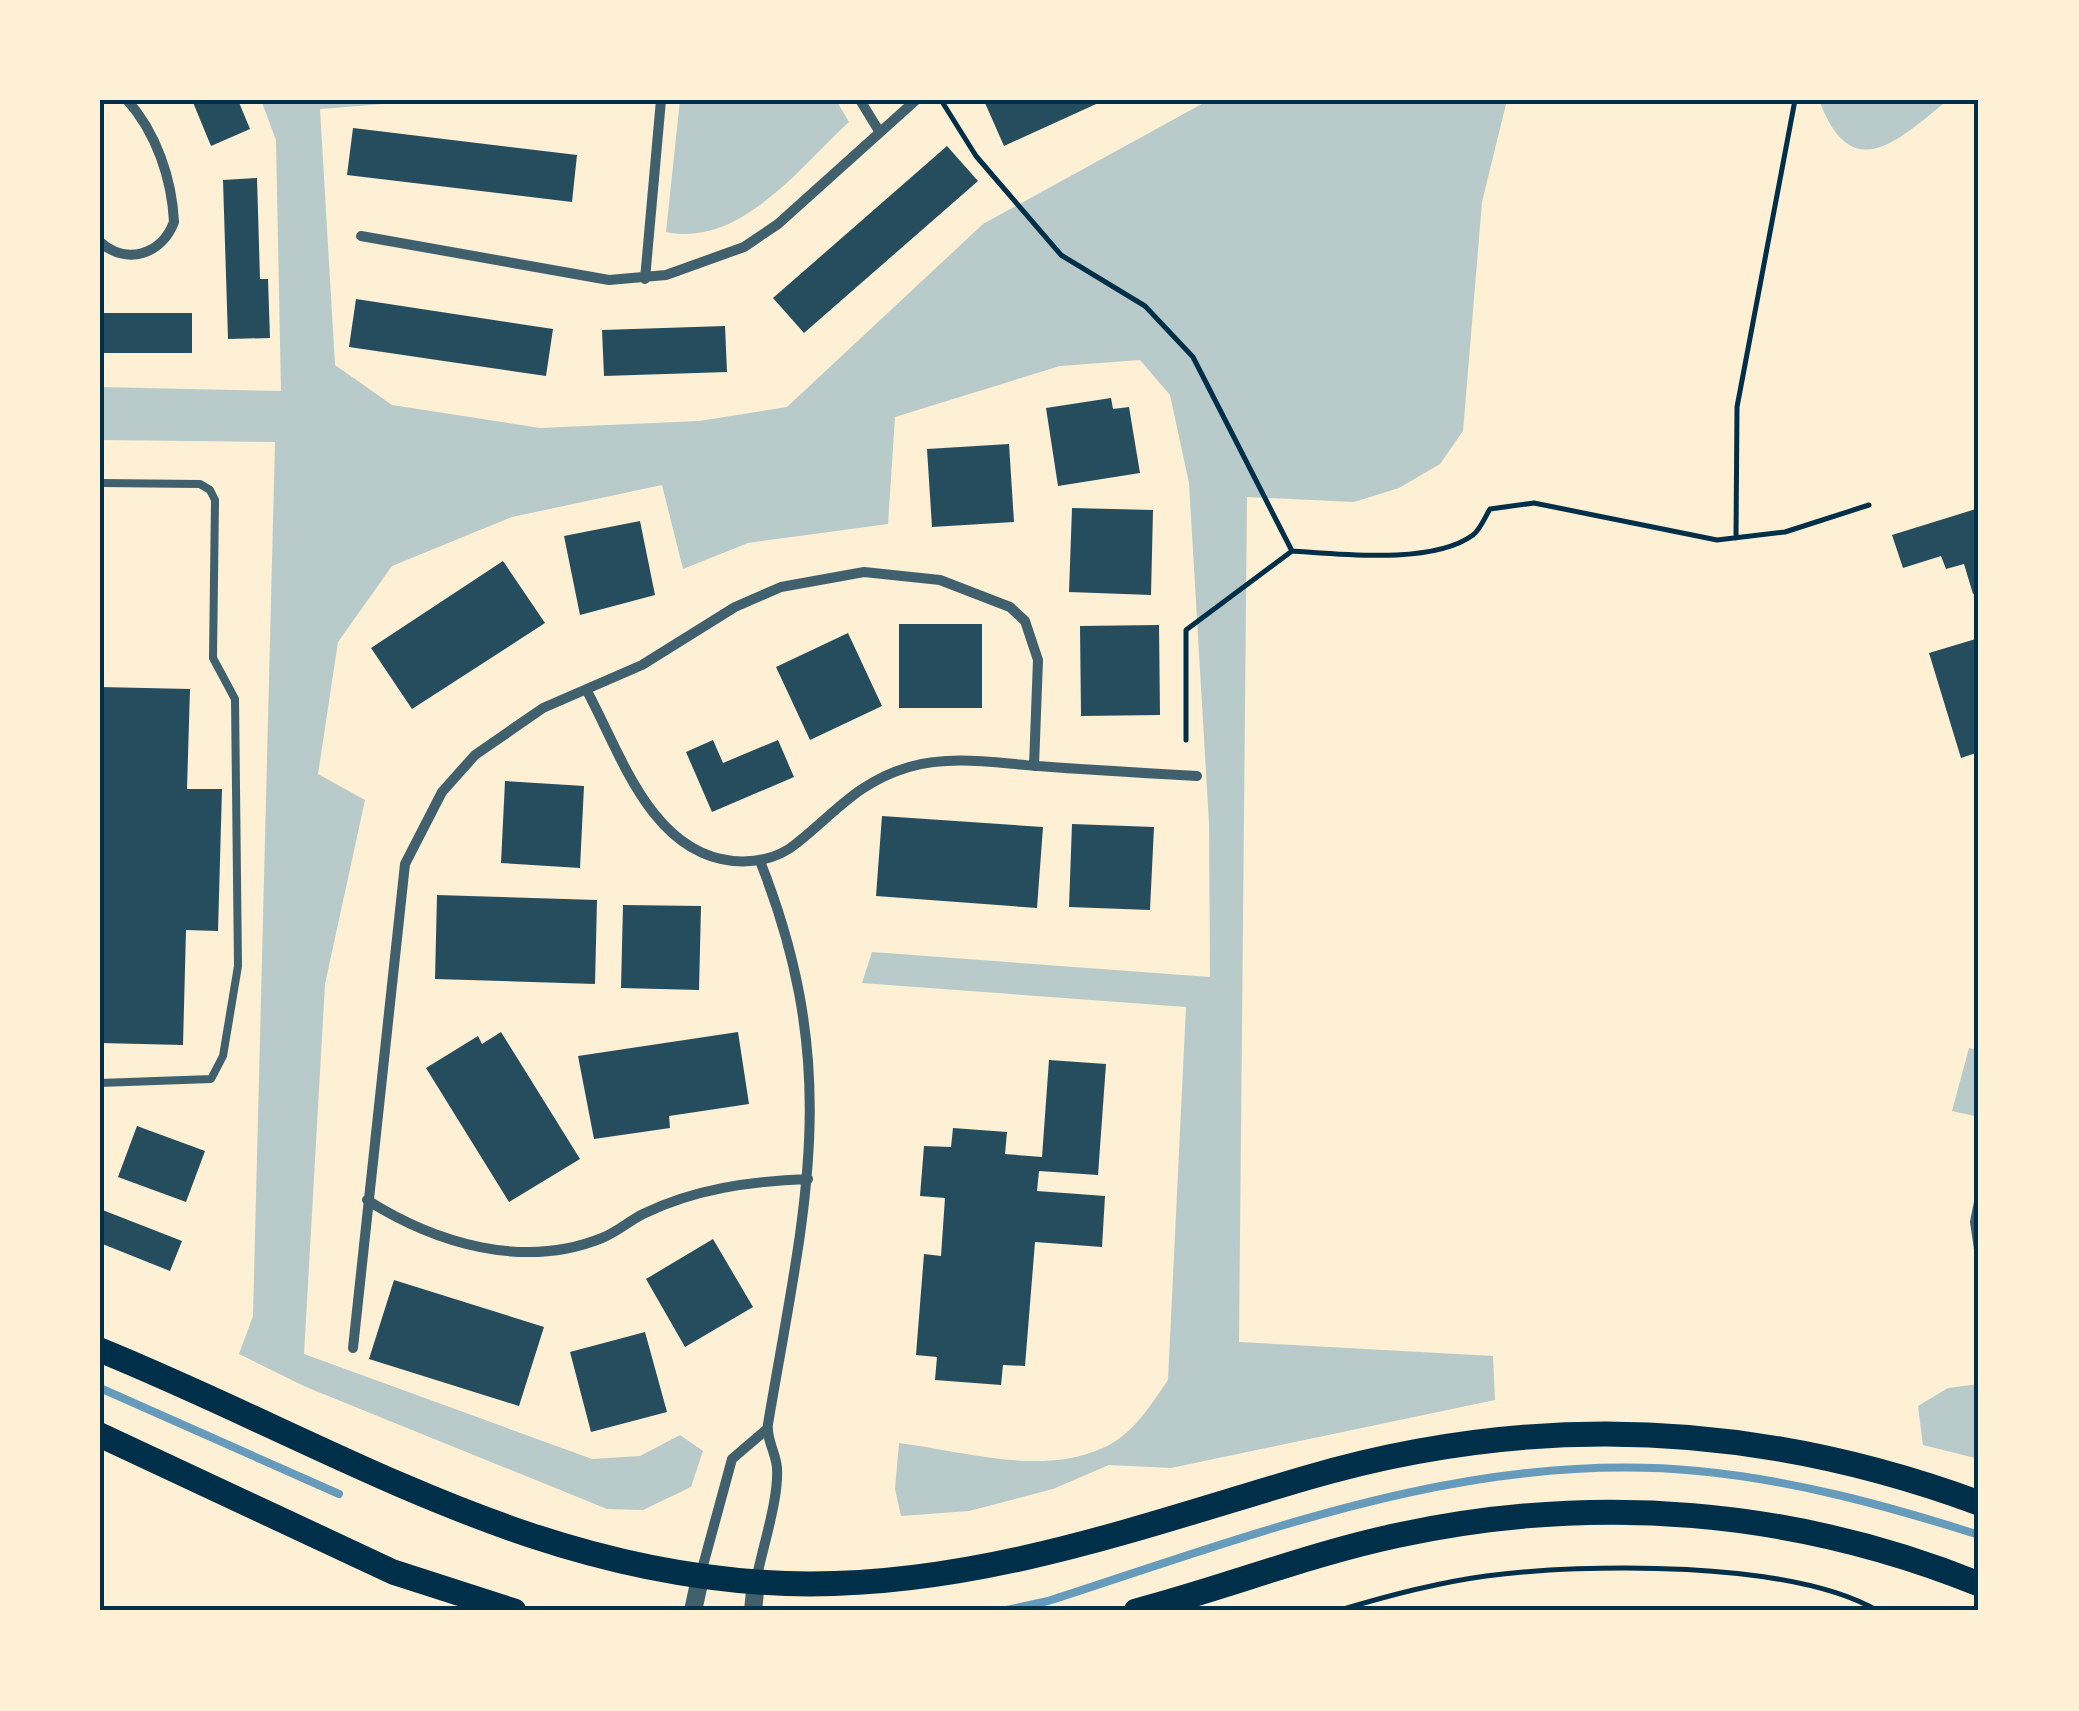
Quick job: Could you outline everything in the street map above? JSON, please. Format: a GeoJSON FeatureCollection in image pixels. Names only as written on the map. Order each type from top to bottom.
{"type":"FeatureCollection","features":[{"type":"Feature","properties":{"kind":"main road"},"geometry":{"type":"LineString","coordinates":[[100,1350],[469,1516],[602,1558],[756,1581],[872,1582],[950,1575],[1140,1531],[1373,1460],[1553,1434],[1684,1434],[1777,1445],[1895,1474],[1979,1502]]}},
{"type":"Feature","properties":{"kind":"main road"},"geometry":{"type":"LineString","coordinates":[[100,1435],[392,1572],[514,1611]]}},
{"type":"Feature","properties":{"kind":"main road"},"geometry":{"type":"LineString","coordinates":[[1136,1611],[1399,1534],[1560,1512],[1715,1516],[1792,1528],[1853,1542],[1979,1584]]}},
{"type":"Feature","properties":{"kind":"street"},"geometry":{"type":"LineString","coordinates":[[100,242],[121,254],[144,254],[168,237],[174,222],[165,169],[152,136],[126,100]]}},
{"type":"Feature","properties":{"kind":"street"},"geometry":{"type":"LineString","coordinates":[[645,278],[661,100]]}},
{"type":"Feature","properties":{"kind":"street"},"geometry":{"type":"LineString","coordinates":[[860,100],[878,131]]}},
{"type":"Feature","properties":{"kind":"street"},"geometry":{"type":"LineString","coordinates":[[361,236],[608,280],[645,278],[706,264],[744,247],[778,224],[916,100]]}},
{"type":"Feature","properties":{"kind":"street"},"geometry":{"type":"LineString","coordinates":[[353,1348],[404,864],[442,792],[475,754],[543,708],[642,665],[735,607],[781,587],[830,576],[906,574],[980,592],[1010,607],[1025,621],[1038,660],[1034,766]]}},
{"type":"Feature","properties":{"kind":"street"},"geometry":{"type":"LineString","coordinates":[[587,690],[656,819],[675,838],[724,860],[760,861],[797,844],[836,805],[873,781],[942,760],[1198,776]]}},
{"type":"Feature","properties":{"kind":"street"},"geometry":{"type":"LineString","coordinates":[[753,1611],[777,1469],[767,1429],[796,1280],[808,1179],[811,1066],[793,956],[760,861]]}},
{"type":"Feature","properties":{"kind":"street"},"geometry":{"type":"LineString","coordinates":[[367,1200],[400,1221],[444,1240],[524,1251],[602,1238],[643,1214],[724,1187],[808,1179]]}},
{"type":"Feature","properties":{"kind":"street"},"geometry":{"type":"LineString","coordinates":[[693,1611],[732,1459],[767,1429]]}},
{"type":"Feature","properties":{"kind":"lane"},"geometry":{"type":"LineString","coordinates":[[100,484],[200,484],[210,490],[214,500],[213,658],[235,699],[238,966],[223,1056],[211,1079],[100,1083]]}},
{"type":"Feature","properties":{"kind":"lane"},"geometry":{"type":"LineString","coordinates":[[1979,1197],[1974,1222],[1979,1256]]}},
{"type":"Feature","properties":{"kind":"path"},"geometry":{"type":"LineString","coordinates":[[941,100],[976,156],[1061,256],[1146,306],[1193,358],[1292,550]]}},
{"type":"Feature","properties":{"kind":"path"},"geometry":{"type":"LineString","coordinates":[[1736,538],[1737,407],[1795,100]]}},
{"type":"Feature","properties":{"kind":"path"},"geometry":{"type":"LineString","coordinates":[[1186,740],[1186,630],[1292,550],[1356,554],[1438,550],[1475,534],[1490,509],[1534,503],[1717,540],[1785,532],[1869,505]]}},
{"type":"Feature","properties":{"kind":"path"},"geometry":{"type":"LineString","coordinates":[[1337,1611],[1460,1580],[1597,1570],[1766,1579],[1830,1592],[1878,1611]]}},
{"type":"Feature","properties":{"kind":"shaded area"},"geometry":{"type":"Polygon","coordinates":[[[261,100],[435,100],[320,109],[335,365],[392,405],[540,428],[699,421],[787,407],[983,224],[1209,100],[1507,100],[1482,202],[1463,431],[1440,464],[1399,488],[1354,502],[1247,497],[1239,1342],[1493,1356],[1495,1400],[1171,1468],[1109,1465],[1053,1489],[969,1511],[901,1516],[895,1489],[899,1443],[1029,1461],[1081,1456],[1124,1435],[1168,1380],[1186,1007],[862,983],[872,952],[1210,977],[1209,823],[1189,483],[1170,395],[1140,360],[1060,366],[895,417],[888,524],[748,543],[683,569],[662,485],[512,517],[392,566],[338,642],[318,774],[365,800],[325,984],[304,1354],[592,1459],[640,1456],[680,1435],[703,1451],[691,1487],[643,1510],[607,1509],[306,1387],[239,1354],[253,1316],[275,442],[100,440],[100,387],[281,391],[276,140],[261,100]]]}},
{"type":"Feature","properties":{"kind":"shaded area"},"geometry":{"type":"Polygon","coordinates":[[[680,100],[836,100],[849,122],[789,181],[744,216],[693,234],[666,232],[680,100]]]}},
{"type":"Feature","properties":{"kind":"shaded area"},"geometry":{"type":"Polygon","coordinates":[[[1819,100],[1948,100],[1894,141],[1861,149],[1846,143],[1832,127],[1819,100]]]}},
{"type":"Feature","properties":{"kind":"shaded area"},"geometry":{"type":"Polygon","coordinates":[[[1969,1048],[1979,1050],[1979,1117],[1952,1111],[1969,1048]]]}},
{"type":"Feature","properties":{"kind":"shaded area"},"geometry":{"type":"Polygon","coordinates":[[[1979,1384],[1979,1459],[1923,1445],[1918,1406],[1948,1388],[1979,1384]]]}},
{"type":"Feature","properties":{"kind":"building"},"geometry":{"type":"Polygon","coordinates":[[[192,100],[238,100],[250,129],[211,146],[192,100]]]}},
{"type":"Feature","properties":{"kind":"building"},"geometry":{"type":"Polygon","coordinates":[[[1105,100],[1004,146],[985,103],[1105,100]]]}},
{"type":"Feature","properties":{"kind":"building"},"geometry":{"type":"Polygon","coordinates":[[[353,128],[577,155],[572,202],[347,175],[353,128]]]}},
{"type":"Feature","properties":{"kind":"building"},"geometry":{"type":"Polygon","coordinates":[[[947,146],[978,181],[804,333],[773,298],[947,146]]]}},
{"type":"Feature","properties":{"kind":"building"},"geometry":{"type":"Polygon","coordinates":[[[257,178],[260,279],[268,279],[270,338],[228,339],[223,180],[257,178]]]}},
{"type":"Feature","properties":{"kind":"building"},"geometry":{"type":"Polygon","coordinates":[[[356,299],[553,329],[546,376],[349,347],[356,299]]]}},
{"type":"Feature","properties":{"kind":"building"},"geometry":{"type":"Polygon","coordinates":[[[100,313],[192,313],[192,353],[100,353],[100,313]]]}},
{"type":"Feature","properties":{"kind":"building"},"geometry":{"type":"Polygon","coordinates":[[[725,326],[727,372],[604,376],[602,330],[725,326]]]}},
{"type":"Feature","properties":{"kind":"building"},"geometry":{"type":"Polygon","coordinates":[[[1111,398],[1113,409],[1129,407],[1140,473],[1058,486],[1046,408],[1111,398]]]}},
{"type":"Feature","properties":{"kind":"building"},"geometry":{"type":"Polygon","coordinates":[[[1009,444],[1014,522],[932,527],[927,449],[1009,444]]]}},
{"type":"Feature","properties":{"kind":"building"},"geometry":{"type":"Polygon","coordinates":[[[1072,508],[1153,510],[1151,595],[1069,592],[1072,508]]]}},
{"type":"Feature","properties":{"kind":"building"},"geometry":{"type":"Polygon","coordinates":[[[1979,508],[1979,592],[1973,594],[1964,564],[1946,569],[1941,556],[1903,568],[1892,535],[1979,508]]]}},
{"type":"Feature","properties":{"kind":"building"},"geometry":{"type":"Polygon","coordinates":[[[640,521],[655,595],[580,615],[564,536],[640,521]]]}},
{"type":"Feature","properties":{"kind":"building"},"geometry":{"type":"Polygon","coordinates":[[[503,561],[545,623],[412,709],[371,648],[503,561]]]}},
{"type":"Feature","properties":{"kind":"building"},"geometry":{"type":"Polygon","coordinates":[[[899,624],[982,624],[982,708],[899,708],[899,624]]]}},
{"type":"Feature","properties":{"kind":"building"},"geometry":{"type":"Polygon","coordinates":[[[1159,625],[1160,715],[1081,716],[1080,626],[1159,625]]]}},
{"type":"Feature","properties":{"kind":"building"},"geometry":{"type":"Polygon","coordinates":[[[848,633],[882,706],[810,740],[776,667],[848,633]]]}},
{"type":"Feature","properties":{"kind":"building"},"geometry":{"type":"Polygon","coordinates":[[[1979,638],[1979,752],[1961,758],[1929,653],[1979,638]]]}},
{"type":"Feature","properties":{"kind":"building"},"geometry":{"type":"Polygon","coordinates":[[[100,687],[190,689],[187,789],[222,789],[218,931],[186,930],[183,1045],[100,1043],[100,687]]]}},
{"type":"Feature","properties":{"kind":"building"},"geometry":{"type":"Polygon","coordinates":[[[713,740],[723,763],[778,740],[794,777],[712,812],[686,752],[713,740]]]}},
{"type":"Feature","properties":{"kind":"building"},"geometry":{"type":"Polygon","coordinates":[[[505,781],[584,786],[580,868],[501,863],[505,781]]]}},
{"type":"Feature","properties":{"kind":"building"},"geometry":{"type":"Polygon","coordinates":[[[882,816],[1043,827],[1037,908],[876,896],[882,816]]]}},
{"type":"Feature","properties":{"kind":"building"},"geometry":{"type":"Polygon","coordinates":[[[1072,824],[1154,827],[1150,910],[1069,907],[1072,824]]]}},
{"type":"Feature","properties":{"kind":"building"},"geometry":{"type":"Polygon","coordinates":[[[437,895],[597,900],[595,984],[435,979],[437,895]]]}},
{"type":"Feature","properties":{"kind":"building"},"geometry":{"type":"Polygon","coordinates":[[[623,905],[701,906],[699,990],[621,988],[623,905]]]}},
{"type":"Feature","properties":{"kind":"building"},"geometry":{"type":"Polygon","coordinates":[[[501,1032],[580,1159],[509,1202],[426,1068],[478,1036],[482,1044],[501,1032]]]}},
{"type":"Feature","properties":{"kind":"building"},"geometry":{"type":"Polygon","coordinates":[[[738,1032],[749,1104],[669,1116],[670,1128],[594,1139],[578,1056],[738,1032]]]}},
{"type":"Feature","properties":{"kind":"building"},"geometry":{"type":"Polygon","coordinates":[[[1049,1060],[1106,1064],[1098,1175],[1039,1171],[1037,1191],[1105,1196],[1102,1247],[1035,1242],[1025,1366],[1003,1365],[1001,1385],[935,1380],[937,1357],[916,1355],[924,1254],[941,1256],[945,1198],[920,1196],[924,1146],[951,1147],[953,1128],[1007,1132],[1005,1154],[1042,1157],[1049,1060]]]}},
{"type":"Feature","properties":{"kind":"building"},"geometry":{"type":"Polygon","coordinates":[[[137,1126],[205,1151],[186,1202],[118,1177],[137,1126]]]}},
{"type":"Feature","properties":{"kind":"building"},"geometry":{"type":"Polygon","coordinates":[[[100,1209],[182,1241],[170,1271],[100,1243],[100,1209]]]}},
{"type":"Feature","properties":{"kind":"building"},"geometry":{"type":"Polygon","coordinates":[[[713,1239],[753,1307],[685,1347],[646,1279],[713,1239]]]}},
{"type":"Feature","properties":{"kind":"building"},"geometry":{"type":"Polygon","coordinates":[[[394,1280],[544,1327],[519,1406],[369,1359],[394,1280]]]}},
{"type":"Feature","properties":{"kind":"building"},"geometry":{"type":"Polygon","coordinates":[[[645,1332],[667,1412],[591,1432],[570,1352],[645,1332]]]}},
{"type":"Feature","properties":{"kind":"waterway"},"geometry":{"type":"LineString","coordinates":[[100,1388],[339,1494]]}},
{"type":"Feature","properties":{"kind":"waterway"},"geometry":{"type":"LineString","coordinates":[[1002,1611],[1048,1601],[1367,1502],[1531,1472],[1614,1467],[1734,1475],[1840,1496],[1979,1535]]}}]}
